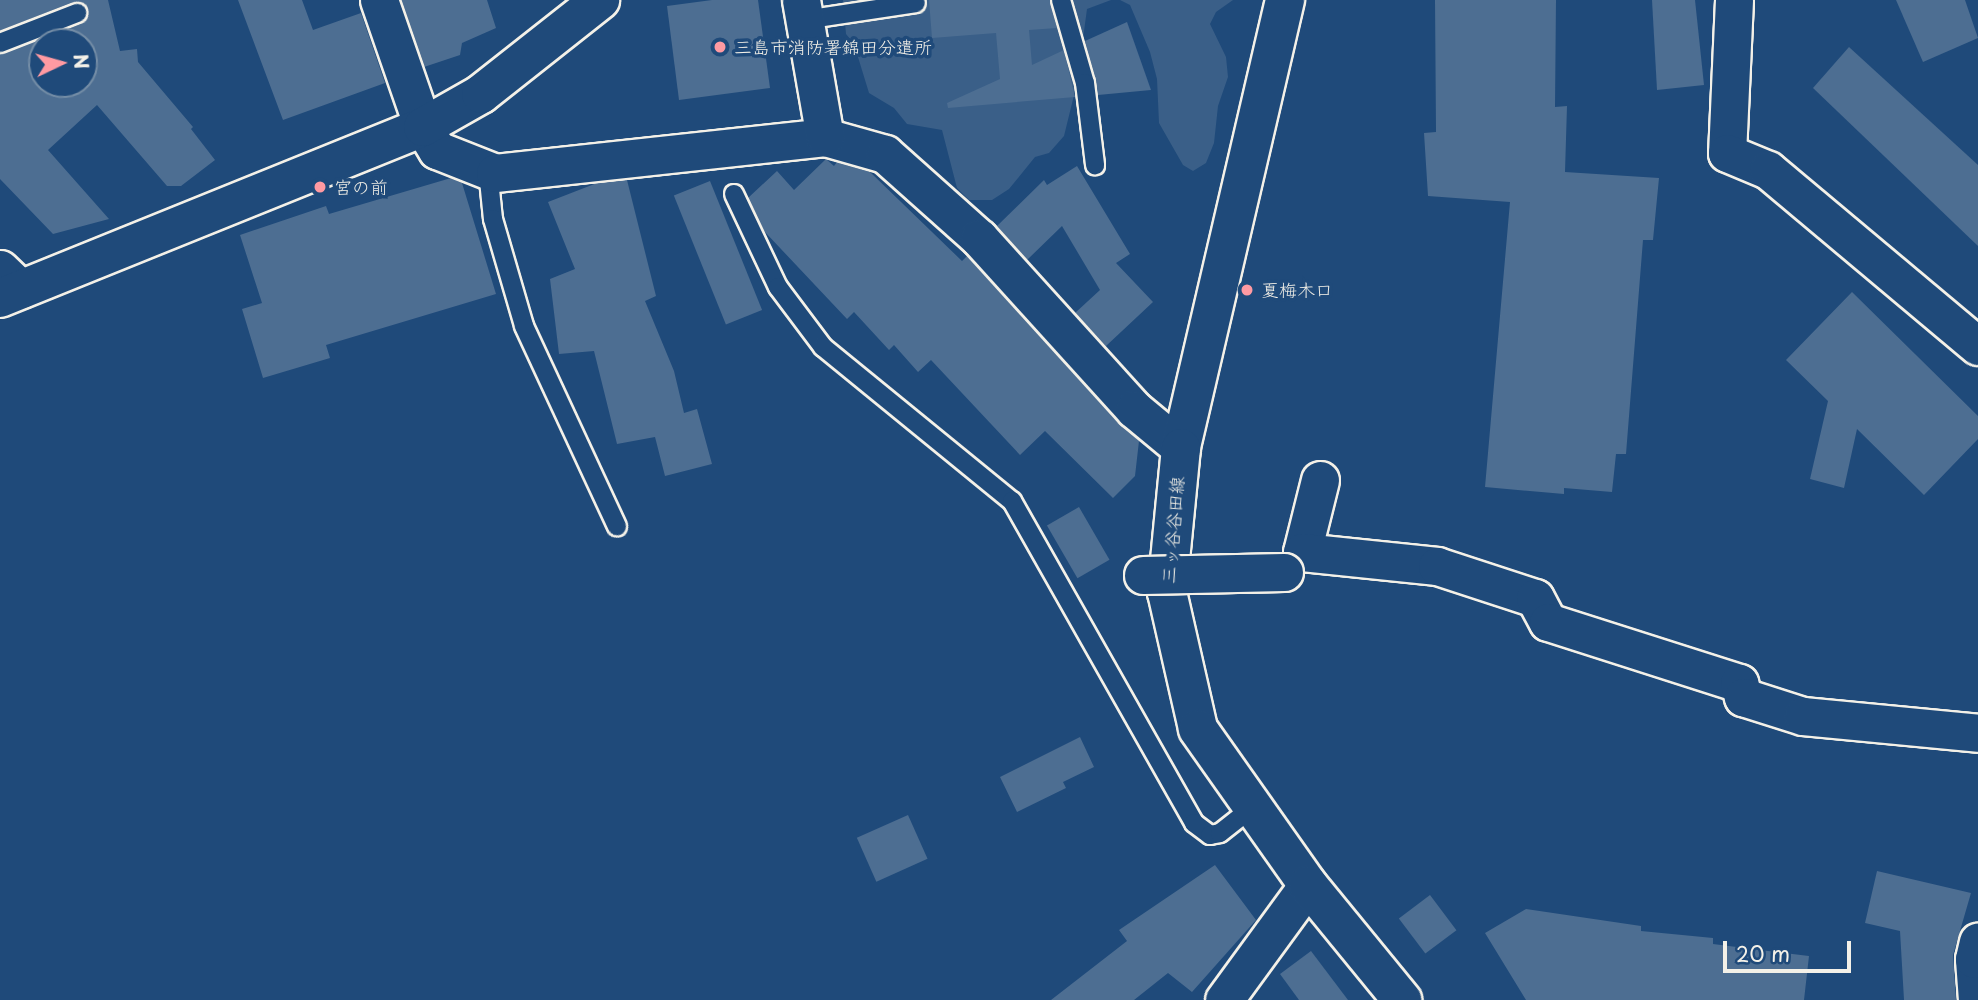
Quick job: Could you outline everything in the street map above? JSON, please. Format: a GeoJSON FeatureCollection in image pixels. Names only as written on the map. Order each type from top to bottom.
{"type":"FeatureCollection","features":[{"type":"Feature","properties":{"kind":"main road"},"geometry":{"type":"LineString","coordinates":[[7,285],[423,127],[481,94],[600,0]]}},
{"type":"Feature","properties":{"kind":"main road","name":"三ッ谷谷田線"},"geometry":{"type":"LineString","coordinates":[[1284,0],[1181,448],[1167,592],[1198,729],[1308,885],[1402,1000]]}},
{"type":"Feature","properties":{"kind":"street"},"geometry":{"type":"LineString","coordinates":[[379,0],[423,127],[437,150],[488,170],[516,172],[825,137],[886,154],[979,238],[1135,409],[1181,448]]}},
{"type":"Feature","properties":{"kind":"street"},"geometry":{"type":"LineString","coordinates":[[1734,0],[1727,153],[1768,170],[1978,346]]}},
{"type":"Feature","properties":{"kind":"street"},"geometry":{"type":"LineString","coordinates":[[803,10],[825,137]]}},
{"type":"Feature","properties":{"kind":"street"},"geometry":{"type":"LineString","coordinates":[[1320,480],[1301,552],[1437,566],[1511,590],[1535,598],[1548,622],[1739,683],[1743,697],[1803,716],[1978,733]]}},
{"type":"Feature","properties":{"kind":"street"},"geometry":{"type":"LineString","coordinates":[[1143,575],[1284,572]]}},
{"type":"Feature","properties":{"kind":"street"},"geometry":{"type":"LineString","coordinates":[[1224,1000],[1308,885]]}},
{"type":"Feature","properties":{"kind":"street"},"geometry":{"type":"LineString","coordinates":[[1977,1000],[1974,960],[1978,940]]}},
{"type":"Feature","properties":{"kind":"lane"},"geometry":{"type":"LineString","coordinates":[[1061,0],[1084,83],[1095,165]]}},
{"type":"Feature","properties":{"kind":"lane"},"geometry":{"type":"LineString","coordinates":[[803,10],[916,3]]}},
{"type":"Feature","properties":{"kind":"lane"},"geometry":{"type":"LineString","coordinates":[[0,43],[77,13]]}},
{"type":"Feature","properties":{"kind":"lane"},"geometry":{"type":"LineString","coordinates":[[488,170],[493,219],[524,326],[617,526]]}},
{"type":"Feature","properties":{"kind":"lane"},"geometry":{"type":"LineString","coordinates":[[734,194],[778,287],[823,347],[1012,500],[1194,823],[1210,835],[1220,833],[1253,807]]}},
{"type":"Feature","properties":{"kind":"shaded area"},"geometry":{"type":"Polygon","coordinates":[[[843,0],[1111,0],[1087,9],[1077,83],[1064,136],[1049,153],[1035,157],[1009,189],[992,200],[969,200],[957,188],[942,130],[907,124],[894,108],[869,93],[854,44],[846,34],[843,0]]]}},
{"type":"Feature","properties":{"kind":"shaded area"},"geometry":{"type":"Polygon","coordinates":[[[1120,0],[1233,0],[1216,12],[1210,24],[1226,57],[1228,77],[1218,106],[1214,143],[1206,163],[1193,171],[1183,165],[1159,123],[1157,79],[1150,52],[1130,5],[1120,0]]]}},
{"type":"Feature","properties":{"kind":"building"},"geometry":{"type":"Polygon","coordinates":[[[0,0],[108,0],[120,51],[137,49],[138,62],[193,127],[191,129],[215,160],[181,186],[167,186],[97,105],[48,150],[109,219],[53,234],[0,179],[0,54],[28,44],[28,98],[98,98],[98,28],[70,28],[81,24],[88,10],[73,2],[0,31],[0,0]]]}},
{"type":"Feature","properties":{"kind":"building"},"geometry":{"type":"Polygon","coordinates":[[[238,0],[302,0],[313,30],[361,13],[385,83],[283,120],[238,0]]]}},
{"type":"Feature","properties":{"kind":"building"},"geometry":{"type":"Polygon","coordinates":[[[401,0],[487,0],[496,28],[462,43],[460,55],[424,67],[401,0]]]}},
{"type":"Feature","properties":{"kind":"building"},"geometry":{"type":"Polygon","coordinates":[[[712,0],[758,0],[770,88],[679,100],[667,6],[712,0]]]}},
{"type":"Feature","properties":{"kind":"building"},"geometry":{"type":"Polygon","coordinates":[[[929,0],[1050,0],[1057,28],[1029,30],[1032,65],[1064,50],[1075,97],[948,108],[947,103],[1000,79],[996,33],[932,38],[929,0]]]}},
{"type":"Feature","properties":{"kind":"building"},"geometry":{"type":"Polygon","coordinates":[[[1435,0],[1556,0],[1555,107],[1567,106],[1565,172],[1659,178],[1653,240],[1643,240],[1626,454],[1616,454],[1612,492],[1564,488],[1564,494],[1485,487],[1510,202],[1428,196],[1424,133],[1436,132],[1435,0]]]}},
{"type":"Feature","properties":{"kind":"building"},"geometry":{"type":"Polygon","coordinates":[[[1652,0],[1695,0],[1704,85],[1657,90],[1652,0]]]}},
{"type":"Feature","properties":{"kind":"building"},"geometry":{"type":"Polygon","coordinates":[[[1896,0],[1965,0],[1978,38],[1923,62],[1896,0]]]}},
{"type":"Feature","properties":{"kind":"building"},"geometry":{"type":"Polygon","coordinates":[[[1127,22],[1151,90],[1098,95],[1085,41],[1127,22]]]}},
{"type":"Feature","properties":{"kind":"building"},"geometry":{"type":"Polygon","coordinates":[[[1849,47],[1978,165],[1978,246],[1813,88],[1849,47]]]}},
{"type":"Feature","properties":{"kind":"building"},"geometry":{"type":"Polygon","coordinates":[[[826,159],[834,166],[837,162],[870,172],[962,261],[967,256],[1139,441],[1135,476],[1113,498],[1045,431],[1020,455],[931,360],[918,372],[894,345],[889,350],[854,312],[847,319],[764,231],[748,198],[777,171],[794,190],[826,159]]]}},
{"type":"Feature","properties":{"kind":"building"},"geometry":{"type":"Polygon","coordinates":[[[1077,166],[1130,254],[1116,263],[1153,302],[1106,346],[1075,313],[1100,290],[1062,226],[1027,260],[997,226],[1044,180],[1047,185],[1077,166]]]}},
{"type":"Feature","properties":{"kind":"building"},"geometry":{"type":"Polygon","coordinates":[[[451,178],[462,183],[496,294],[326,345],[330,358],[263,378],[242,309],[262,303],[240,235],[326,206],[329,214],[451,178]]]}},
{"type":"Feature","properties":{"kind":"building"},"geometry":{"type":"Polygon","coordinates":[[[627,180],[656,296],[645,301],[674,371],[684,413],[697,409],[712,464],[665,476],[655,437],[617,444],[594,351],[559,354],[550,279],[575,269],[548,202],[597,183],[627,180]]]}},
{"type":"Feature","properties":{"kind":"building"},"geometry":{"type":"Polygon","coordinates":[[[710,181],[762,310],[726,324],[674,196],[710,181]]]}},
{"type":"Feature","properties":{"kind":"building"},"geometry":{"type":"Polygon","coordinates":[[[1852,292],[1978,416],[1978,439],[1924,495],[1857,429],[1844,488],[1810,479],[1828,401],[1786,360],[1852,292]]]}},
{"type":"Feature","properties":{"kind":"building"},"geometry":{"type":"Polygon","coordinates":[[[1079,507],[1110,560],[1077,578],[1047,526],[1079,507]]]}},
{"type":"Feature","properties":{"kind":"building"},"geometry":{"type":"Polygon","coordinates":[[[1080,737],[1094,767],[1063,782],[1066,788],[1017,812],[1000,777],[1080,737]]]}},
{"type":"Feature","properties":{"kind":"building"},"geometry":{"type":"Polygon","coordinates":[[[908,815],[928,859],[876,882],[857,838],[908,815]]]}},
{"type":"Feature","properties":{"kind":"building"},"geometry":{"type":"Polygon","coordinates":[[[1215,865],[1256,920],[1192,992],[1168,973],[1134,1000],[1051,1000],[1127,941],[1119,930],[1215,865]]]}},
{"type":"Feature","properties":{"kind":"building"},"geometry":{"type":"Polygon","coordinates":[[[1877,871],[1971,893],[1953,955],[1956,1000],[1904,1000],[1900,931],[1865,923],[1877,871]]]}},
{"type":"Feature","properties":{"kind":"building"},"geometry":{"type":"Polygon","coordinates":[[[1430,895],[1456,930],[1425,954],[1399,918],[1430,895]]]}},
{"type":"Feature","properties":{"kind":"building"},"geometry":{"type":"Polygon","coordinates":[[[1526,909],[1641,926],[1641,931],[1713,938],[1713,944],[1809,956],[1804,1000],[1526,1000],[1485,933],[1526,909]]]}},
{"type":"Feature","properties":{"kind":"building"},"geometry":{"type":"Polygon","coordinates":[[[1311,951],[1348,1000],[1299,1000],[1280,974],[1311,951]]]}},
{"type":"Feature","properties":{"kind":"place","name":"三島市消防署錦田分遣所"},"geometry":{"type":"Point","coordinates":[720,47]}},
{"type":"Feature","properties":{"kind":"place","name":"宮の前"},"geometry":{"type":"Point","coordinates":[320,187]}},
{"type":"Feature","properties":{"kind":"place","name":"夏梅木口"},"geometry":{"type":"Point","coordinates":[1247,290]}}]}
